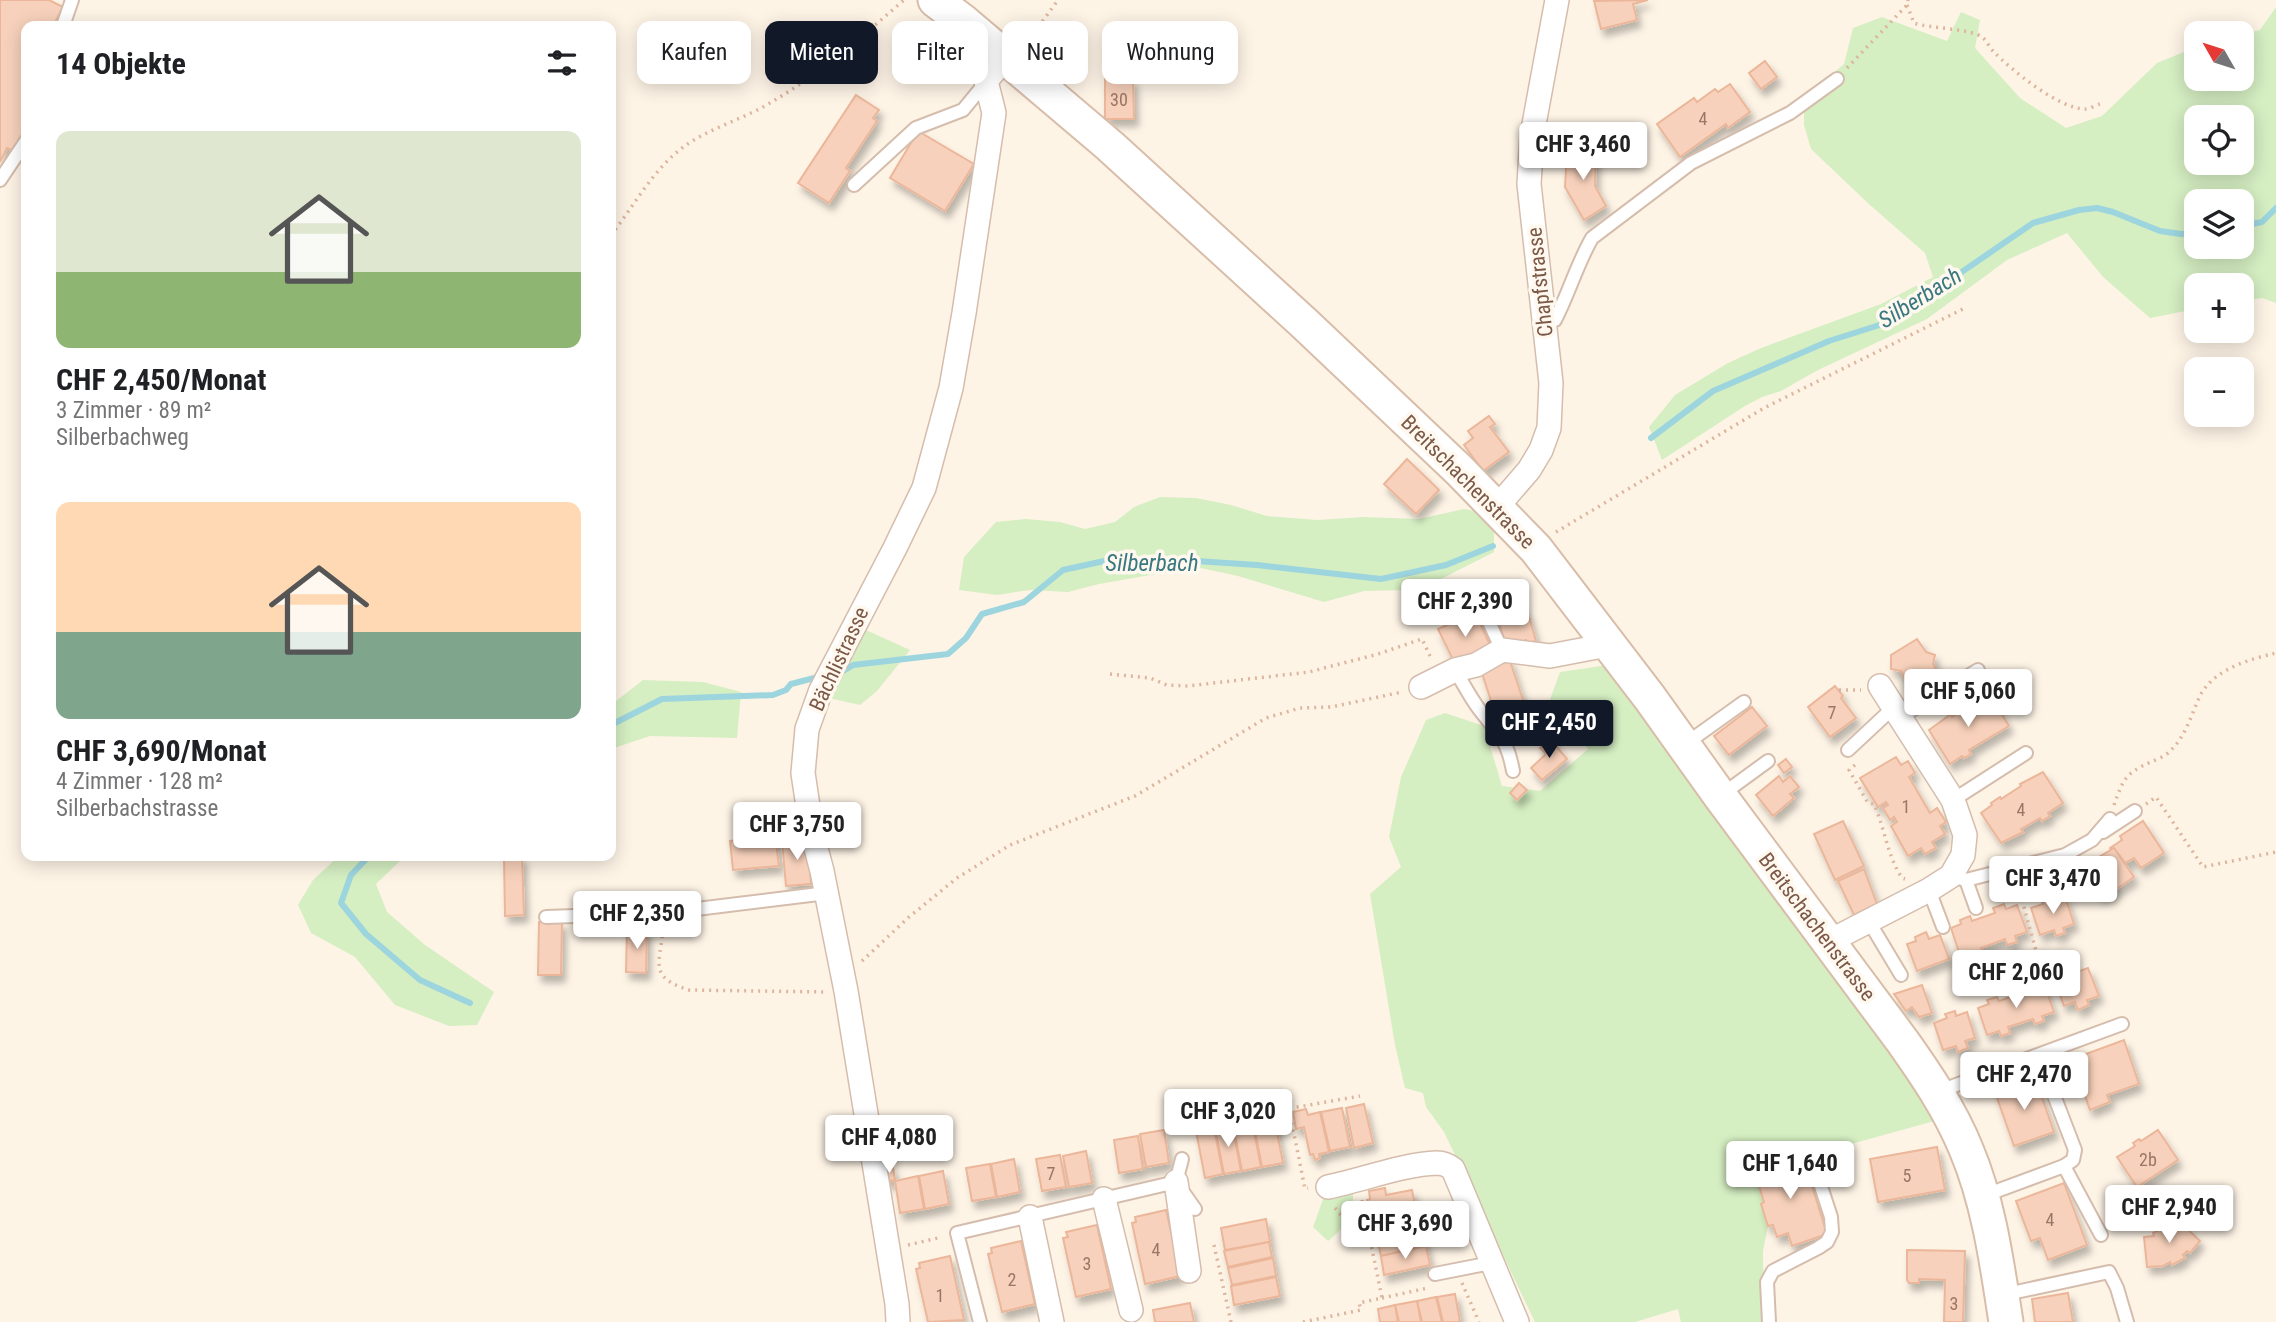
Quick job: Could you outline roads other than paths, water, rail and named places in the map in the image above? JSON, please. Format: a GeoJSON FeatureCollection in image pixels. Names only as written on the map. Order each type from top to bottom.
{"type":"FeatureCollection","features":[{"type":"Feature","properties":{"kind":"street","name":"Breitschachenstrasse"},"geometry":{"type":"LineString","coordinates":[[935,0],[1002,60]]}},
{"type":"Feature","properties":{"kind":"street","name":"Chapfstrasse"},"geometry":{"type":"LineString","coordinates":[[1497,507],[1529,470],[1541,450],[1549,428],[1551,383],[1529,184],[1532,135],[1557,0]]}},
{"type":"Feature","properties":{"kind":"street","name":"Bächlistrasse"},"geometry":{"type":"LineString","coordinates":[[898,1322],[845,986],[803,773],[807,729],[821,690],[895,548],[927,475],[951,387],[1002,77]]}},
{"type":"Feature","properties":{"kind":"street","name":"Breitschachenstrasse"},"geometry":{"type":"LineString","coordinates":[[1032,84],[1110,146],[1305,324],[1497,507],[1536,549],[1606,640],[1938,1094],[1966,1149],[1982,1196],[2004,1308]]}},
{"type":"Feature","properties":{"kind":"street"},"geometry":{"type":"LineString","coordinates":[[1439,679],[1476,666],[1502,650],[1550,656],[1597,647],[1606,640]]}},
{"type":"Feature","properties":{"kind":"street"},"geometry":{"type":"LineString","coordinates":[[1828,942],[1919,889],[1958,878],[1963,855],[1965,835],[1953,800],[1896,713],[1875,687]]}},
{"type":"Feature","properties":{"kind":"street"},"geometry":{"type":"LineString","coordinates":[[1328,1187],[1439,1163],[1448,1165],[1453,1169],[1517,1322]]}},
{"type":"Feature","properties":{"kind":"street"},"geometry":{"type":"LineString","coordinates":[[1176,1182],[1189,1271]]}},
{"type":"Feature","properties":{"kind":"street"},"geometry":{"type":"LineString","coordinates":[[1104,1199],[1131,1310]]}},
{"type":"Feature","properties":{"kind":"street"},"geometry":{"type":"LineString","coordinates":[[1030,1217],[1052,1322]]}},
{"type":"Feature","properties":{"kind":"lane"},"geometry":{"type":"LineString","coordinates":[[64,21],[72,0]]}},
{"type":"Feature","properties":{"kind":"lane"},"geometry":{"type":"LineString","coordinates":[[854,185],[916,128],[963,110],[1002,66]]}},
{"type":"Feature","properties":{"kind":"lane"},"geometry":{"type":"LineString","coordinates":[[1544,321],[1555,320],[1592,238],[1691,163],[1790,113],[1837,79]]}},
{"type":"Feature","properties":{"kind":"lane"},"geometry":{"type":"LineString","coordinates":[[0,180],[21,148]]}},
{"type":"Feature","properties":{"kind":"lane"},"geometry":{"type":"LineString","coordinates":[[1476,594],[1502,650]]}},
{"type":"Feature","properties":{"kind":"lane"},"geometry":{"type":"LineString","coordinates":[[1848,750],[1896,713],[1978,670]]}},
{"type":"Feature","properties":{"kind":"lane"},"geometry":{"type":"LineString","coordinates":[[1439,679],[1479,710],[1502,736],[1509,750],[1513,771]]}},
{"type":"Feature","properties":{"kind":"lane"},"geometry":{"type":"LineString","coordinates":[[1683,746],[1744,702]]}},
{"type":"Feature","properties":{"kind":"lane"},"geometry":{"type":"LineString","coordinates":[[1953,800],[2026,753]]}},
{"type":"Feature","properties":{"kind":"lane"},"geometry":{"type":"LineString","coordinates":[[1720,796],[1768,761]]}},
{"type":"Feature","properties":{"kind":"lane"},"geometry":{"type":"LineString","coordinates":[[1976,908],[1958,878],[2022,867],[2065,855],[2092,841],[2135,811]]}},
{"type":"Feature","properties":{"kind":"lane"},"geometry":{"type":"LineString","coordinates":[[2092,841],[2110,819]]}},
{"type":"Feature","properties":{"kind":"lane"},"geometry":{"type":"LineString","coordinates":[[2022,867],[2027,892]]}},
{"type":"Feature","properties":{"kind":"lane"},"geometry":{"type":"LineString","coordinates":[[1919,889],[1943,927]]}},
{"type":"Feature","properties":{"kind":"lane"},"geometry":{"type":"LineString","coordinates":[[546,917],[664,913],[827,893]]}},
{"type":"Feature","properties":{"kind":"lane"},"geometry":{"type":"LineString","coordinates":[[1868,920],[1901,975]]}},
{"type":"Feature","properties":{"kind":"lane"},"geometry":{"type":"LineString","coordinates":[[1938,1094],[2122,1024]]}},
{"type":"Feature","properties":{"kind":"lane"},"geometry":{"type":"LineString","coordinates":[[1982,1196],[2064,1166],[2073,1160],[2075,1150],[2039,1056]]}},
{"type":"Feature","properties":{"kind":"lane"},"geometry":{"type":"LineString","coordinates":[[1182,1159],[1176,1182],[1195,1209]]}},
{"type":"Feature","properties":{"kind":"lane"},"geometry":{"type":"LineString","coordinates":[[2064,1166],[2101,1235]]}},
{"type":"Feature","properties":{"kind":"lane"},"geometry":{"type":"LineString","coordinates":[[1769,1322],[1767,1282],[1773,1270],[1818,1248],[1827,1242],[1832,1232],[1831,1217],[1816,1171]]}},
{"type":"Feature","properties":{"kind":"lane"},"geometry":{"type":"LineString","coordinates":[[979,1322],[957,1233],[1176,1182]]}},
{"type":"Feature","properties":{"kind":"lane"},"geometry":{"type":"LineString","coordinates":[[1434,1281],[1491,1263]]}},
{"type":"Feature","properties":{"kind":"lane"},"geometry":{"type":"LineString","coordinates":[[2004,1308],[2109,1272],[2117,1287],[2127,1322]]}},
{"type":"Feature","properties":{"kind":"waterway","name":"Silberbach"},"geometry":{"type":"LineString","coordinates":[[1651,438],[1713,391],[1829,341],[1889,322],[2033,223],[2079,210],[2097,208],[2160,231],[2184,234]]}},
{"type":"Feature","properties":{"kind":"waterway","name":"Silberbach"},"geometry":{"type":"LineString","coordinates":[[2254,224],[2262,222],[2276,208]]}},
{"type":"Feature","properties":{"kind":"waterway","name":"Silberbach"},"geometry":{"type":"LineString","coordinates":[[840,673],[853,665],[948,654],[966,638],[982,614],[1024,602],[1063,570],[1109,560],[1181,560],[1257,565],[1381,579],[1446,565],[1493,546]]}},
{"type":"Feature","properties":{"kind":"waterway","name":"Silberbach"},"geometry":{"type":"LineString","coordinates":[[616,722],[662,699],[773,695],[786,690],[791,684],[818,677]]}},
{"type":"Feature","properties":{"kind":"waterway","name":"Silberbach"},"geometry":{"type":"LineString","coordinates":[[364,861],[351,875],[341,903],[366,934],[420,980],[470,1003]]}}]}
